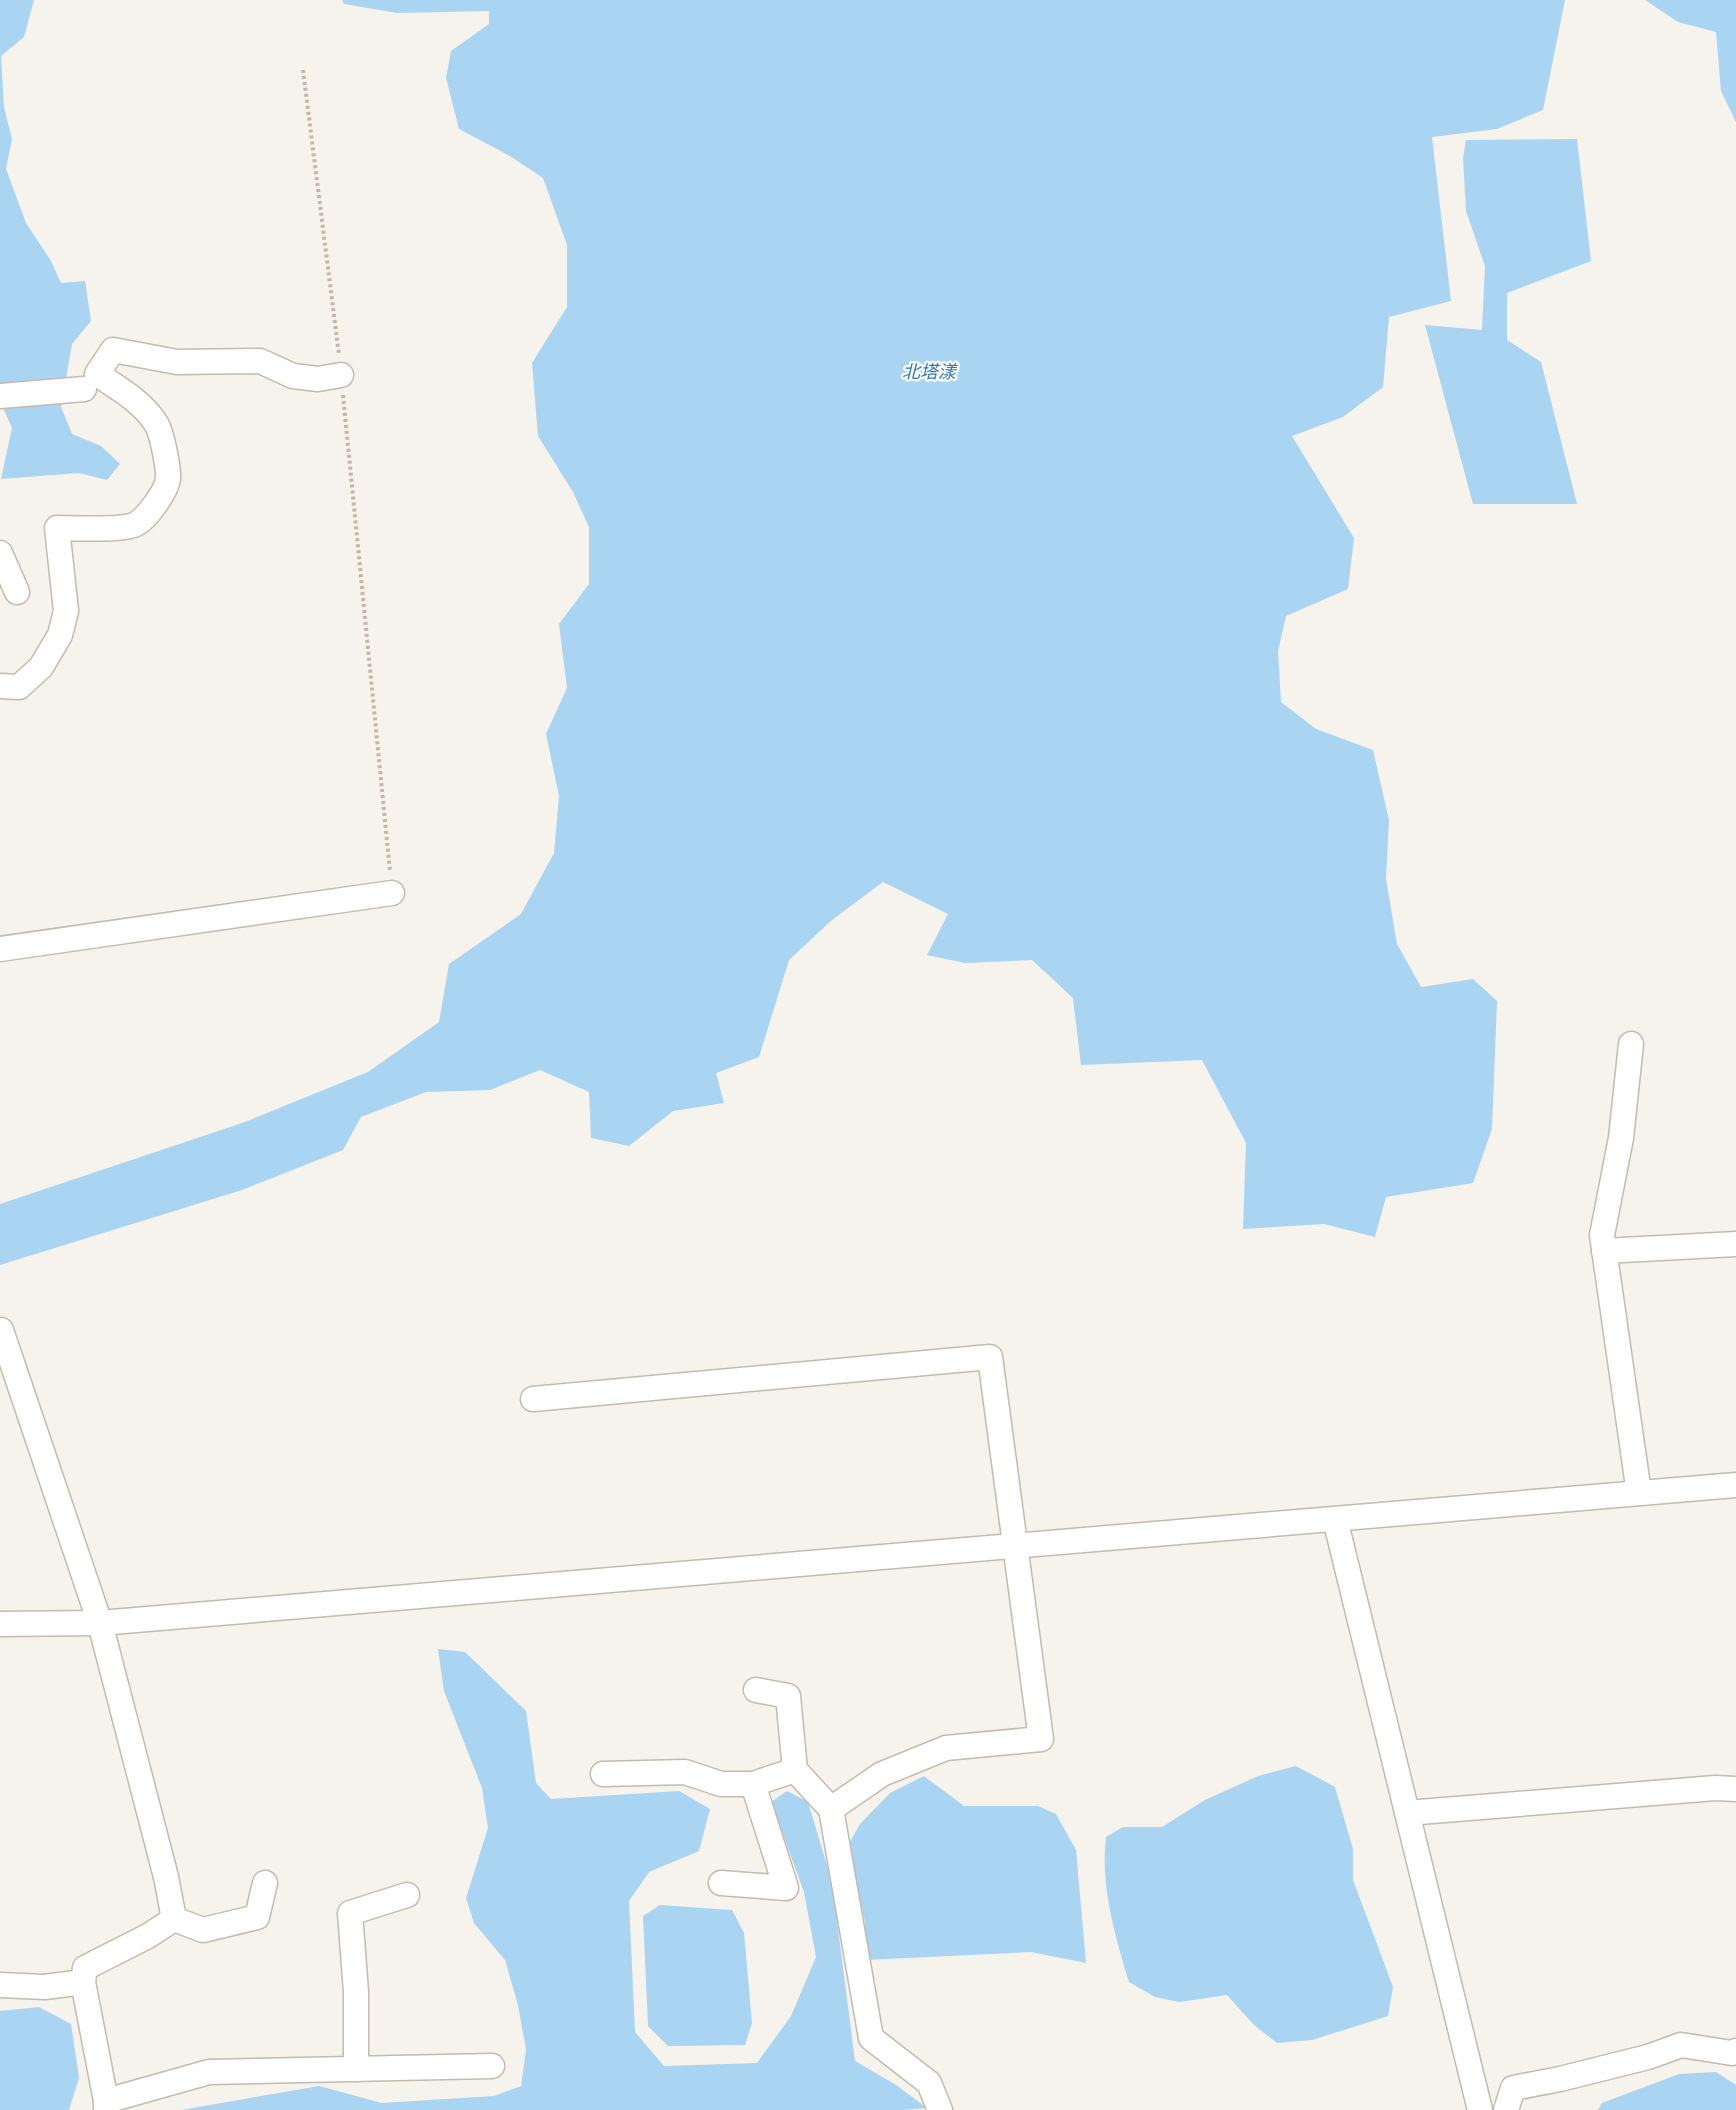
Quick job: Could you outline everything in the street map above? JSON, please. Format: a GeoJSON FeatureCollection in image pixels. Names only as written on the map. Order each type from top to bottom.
{"type":"FeatureCollection","features":[{"type":"Feature","properties":{"kind":"street"},"geometry":{"type":"LineString","coordinates":[[0,686],[19,687],[41,668],[60,635],[66,612],[57,528],[107,528],[135,524],[156,505],[168,480],[158,426],[127,394],[97,374],[112,350],[177,362],[260,362],[293,376],[318,379],[341,375]]}},
{"type":"Feature","properties":{"kind":"street"},"geometry":{"type":"LineString","coordinates":[[0,396],[84,388]]}},
{"type":"Feature","properties":{"kind":"street"},"geometry":{"type":"LineString","coordinates":[[0,553],[17,592]]}},
{"type":"Feature","properties":{"kind":"street"},"geometry":{"type":"LineString","coordinates":[[0,949],[392,893]]}},
{"type":"Feature","properties":{"kind":"street"},"geometry":{"type":"LineString","coordinates":[[1631,1044],[1621,1138],[1602,1235],[1639,1493]]}},
{"type":"Feature","properties":{"kind":"street"},"geometry":{"type":"LineString","coordinates":[[1604,1251],[1736,1244]]}},
{"type":"Feature","properties":{"kind":"street"},"geometry":{"type":"LineString","coordinates":[[2,1330],[100,1623],[166,1877],[174,1919]]}},
{"type":"Feature","properties":{"kind":"street"},"geometry":{"type":"LineString","coordinates":[[533,1399],[990,1357],[1041,1739],[946,1748],[882,1773],[831,1809]]}},
{"type":"Feature","properties":{"kind":"street"},"geometry":{"type":"LineString","coordinates":[[0,1624],[100,1623],[1015,1544],[1736,1485]]}},
{"type":"Feature","properties":{"kind":"street"},"geometry":{"type":"LineString","coordinates":[[1335,1519],[1480,2110]]}},
{"type":"Feature","properties":{"kind":"street"},"geometry":{"type":"LineString","coordinates":[[756,1690],[788,1696],[795,1770],[831,1809],[872,2038],[929,2083],[940,2110]]}},
{"type":"Feature","properties":{"kind":"street"},"geometry":{"type":"LineString","coordinates":[[603,1773],[685,1772],[722,1784],[753,1784],[795,1770]]}},
{"type":"Feature","properties":{"kind":"street"},"geometry":{"type":"LineString","coordinates":[[722,1883],[786,1888],[753,1784]]}},
{"type":"Feature","properties":{"kind":"street"},"geometry":{"type":"LineString","coordinates":[[1407,1813],[1715,1788],[1736,1790]]}},
{"type":"Feature","properties":{"kind":"street"},"geometry":{"type":"LineString","coordinates":[[174,1919],[203,1930],[257,1917],[265,1883]]}},
{"type":"Feature","properties":{"kind":"street"},"geometry":{"type":"LineString","coordinates":[[356,2069],[356,1992],[350,1913],[407,1895]]}},
{"type":"Feature","properties":{"kind":"street"},"geometry":{"type":"LineString","coordinates":[[174,1919],[148,1936],[85,1968],[83,1982],[106,2105],[209,2072],[492,2067]]}},
{"type":"Feature","properties":{"kind":"street"},"geometry":{"type":"LineString","coordinates":[[0,1985],[45,1987],[83,1982]]}},
{"type":"Feature","properties":{"kind":"street"},"geometry":{"type":"LineString","coordinates":[[1506,2110],[1513,2088],[1582,2074],[1648,2056],[1681,2044],[1732,2053],[1736,2051]]}},
{"type":"Feature","properties":{"kind":"path"},"geometry":{"type":"LineString","coordinates":[[303,70],[341,375],[392,893]]}},
{"type":"Feature","properties":{"kind":"water"},"geometry":{"type":"Polygon","coordinates":[[[0,0],[34,0],[24,37],[1,56],[4,107],[12,139],[6,169],[26,223],[51,261],[61,283],[85,281],[91,321],[72,344],[61,407],[72,434],[101,446],[120,464],[107,480],[79,473],[1,479],[12,428],[0,401],[0,0]]]}},
{"type":"Feature","properties":{"kind":"water","name":"北塔漾"},"geometry":{"type":"Polygon","coordinates":[[[342,0],[1565,0],[1543,110],[1497,129],[1432,137],[1451,301],[1389,317],[1383,387],[1343,417],[1292,436],[1354,538],[1348,589],[1286,616],[1278,651],[1281,702],[1316,729],[1373,750],[1389,820],[1386,879],[1397,944],[1421,987],[1473,979],[1497,1001],[1492,1129],[1473,1183],[1386,1197],[1375,1237],[1324,1224],[1243,1229],[1246,1143],[1202,1060],[1081,1065],[1073,998],[1032,960],[965,963],[927,955],[948,914],[883,882],[832,920],[789,960],[759,1057],[716,1073],[724,1103],[673,1111],[629,1146],[591,1138],[589,1092],[540,1070],[490,1090],[426,1092],[361,1117],[343,1150],[242,1190],[0,1265],[0,1204],[245,1122],[368,1072],[439,1022],[449,964],[521,914],[554,853],[559,796],[546,734],[567,688],[559,624],[589,584],[589,527],[573,492],[538,436],[532,363],[567,307],[567,245],[543,178],[510,156],[459,129],[446,78],[451,51],[489,24],[489,11],[397,13],[344,4],[342,0]]]}},
{"type":"Feature","properties":{"kind":"water"},"geometry":{"type":"Polygon","coordinates":[[[1645,0],[1736,0],[1736,122],[1721,91],[1716,32],[1678,22],[1645,0]]]}},
{"type":"Feature","properties":{"kind":"water"},"geometry":{"type":"Polygon","coordinates":[[[1577,139],[1591,261],[1507,293],[1507,340],[1541,362],[1577,504],[1473,504],[1425,325],[1482,330],[1485,266],[1466,211],[1463,158],[1466,140],[1577,139]]]}},
{"type":"Feature","properties":{"kind":"water"},"geometry":{"type":"Polygon","coordinates":[[[438,1649],[465,1652],[526,1711],[536,1783],[551,1799],[679,1791],[710,1809],[699,1851],[649,1872],[629,1901],[635,2032],[664,2066],[757,2063],[791,2016],[816,1957],[804,1892],[771,1802],[787,1791],[808,1802],[832,1882],[855,2061],[896,2085],[927,2108],[903,2110],[181,2110],[319,2086],[382,2103],[494,2096],[521,2086],[526,2050],[518,2005],[505,1960],[474,1923],[466,1898],[488,1828],[482,1788],[444,1691],[438,1649]]]}},
{"type":"Feature","properties":{"kind":"water"},"geometry":{"type":"Polygon","coordinates":[[[1296,1766],[1335,1787],[1353,1849],[1353,1880],[1393,1987],[1388,2016],[1312,2040],[1277,2043],[1254,2025],[1227,1995],[1179,2002],[1155,1997],[1129,1982],[1107,1892],[1106,1837],[1123,1827],[1162,1827],[1205,1800],[1258,1776],[1296,1766]]]}},
{"type":"Feature","properties":{"kind":"water"},"geometry":{"type":"Polygon","coordinates":[[[924,1776],[964,1806],[1038,1806],[1056,1814],[1076,1850],[1086,1963],[1031,1952],[865,1960],[865,1922],[847,1847],[860,1824],[890,1793],[924,1776]]]}},
{"type":"Feature","properties":{"kind":"water"},"geometry":{"type":"Polygon","coordinates":[[[660,1905],[732,1910],[744,1933],[752,2023],[745,2045],[668,2046],[648,2026],[643,1916],[660,1905]]]}},
{"type":"Feature","properties":{"kind":"water"},"geometry":{"type":"Polygon","coordinates":[[[39,2007],[71,2024],[79,2078],[69,2110],[0,2110],[0,2011],[39,2007]]]}},
{"type":"Feature","properties":{"kind":"water"},"geometry":{"type":"Polygon","coordinates":[[[1716,2072],[1736,2085],[1736,2110],[1598,2110],[1602,2103],[1679,2074],[1716,2072]]]}}]}
